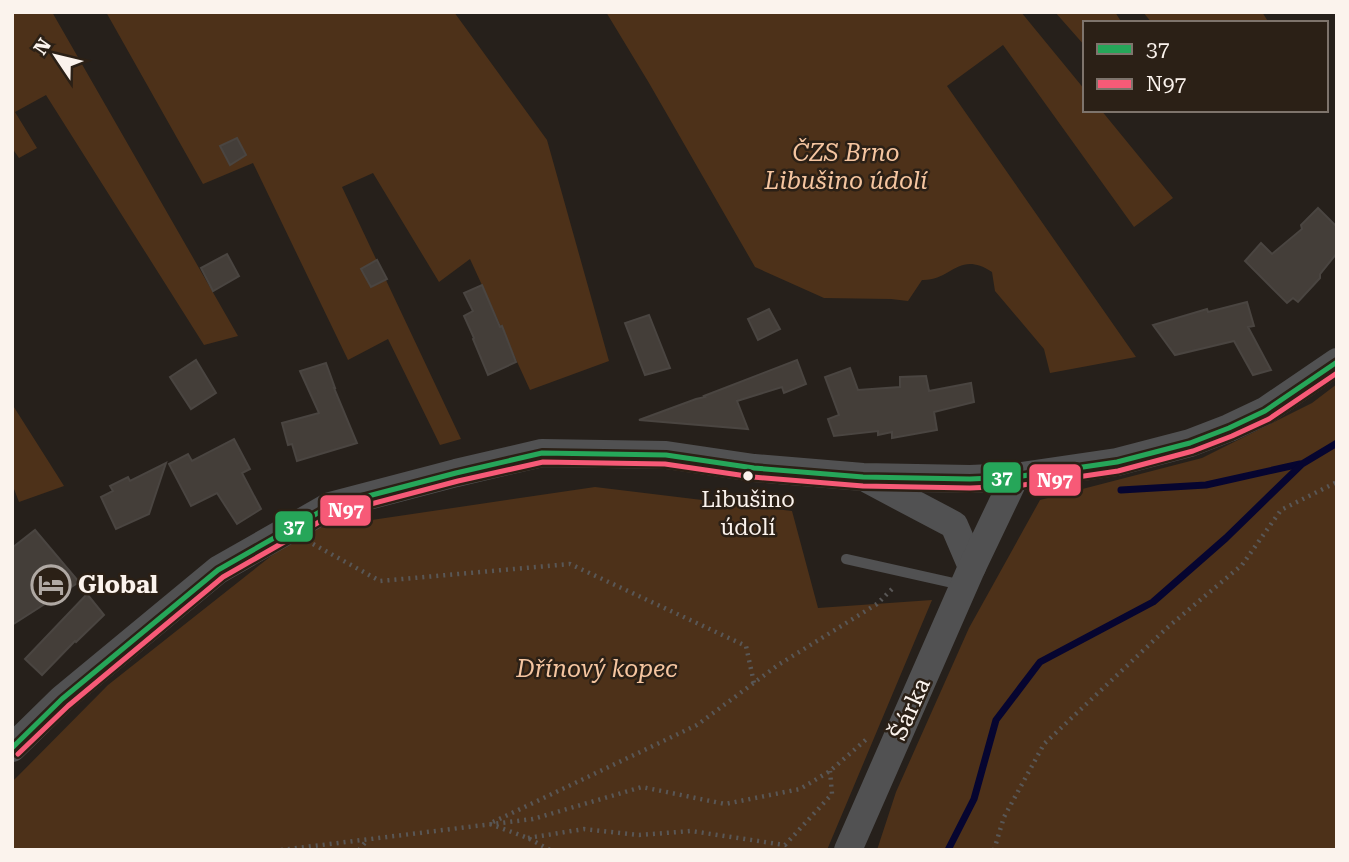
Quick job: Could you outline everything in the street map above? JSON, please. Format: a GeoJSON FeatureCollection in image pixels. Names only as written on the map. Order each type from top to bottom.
{"type":"FeatureCollection","features":[{"type":"Feature","properties":{"kind":"street"},"geometry":{"type":"LineString","coordinates":[[12,748],[62,699],[218,570],[330,506],[542,453],[666,455],[754,468],[863,477],[1015,477],[1117,462],[1190,443],[1265,411],[1337,362]]}},
{"type":"Feature","properties":{"kind":"street"},"geometry":{"type":"LineString","coordinates":[[863,477],[954,525],[969,577]]}},
{"type":"Feature","properties":{"kind":"street","name":"Šárka"},"geometry":{"type":"LineString","coordinates":[[848,850],[1015,477]]}},
{"type":"Feature","properties":{"kind":"lane"},"geometry":{"type":"LineString","coordinates":[[846,559],[908,573],[969,577]]}},
{"type":"Feature","properties":{"kind":"path"},"geometry":{"type":"LineString","coordinates":[[993,850],[1004,817],[1044,744],[1168,627],[1242,565],[1281,510],[1337,482]]}},
{"type":"Feature","properties":{"kind":"path"},"geometry":{"type":"LineString","coordinates":[[288,530],[380,581],[570,564],[746,646],[754,683]]}},
{"type":"Feature","properties":{"kind":"path"},"geometry":{"type":"LineString","coordinates":[[489,824],[697,725],[778,665],[877,604],[908,573]]}},
{"type":"Feature","properties":{"kind":"path"},"geometry":{"type":"LineString","coordinates":[[281,850],[533,819],[642,787],[725,804],[800,789],[830,771],[872,734]]}},
{"type":"Feature","properties":{"kind":"path"},"geometry":{"type":"LineString","coordinates":[[528,838],[584,829],[639,835],[691,831],[785,848],[832,794],[830,771]]}},
{"type":"Feature","properties":{"kind":"path"},"geometry":{"type":"LineString","coordinates":[[489,824],[528,838],[550,850]]}},
{"type":"Feature","properties":{"kind":"path"},"geometry":{"type":"LineString","coordinates":[[359,850],[367,839]]}},
{"type":"Feature","properties":{"kind":"path"},"geometry":{"type":"LineString","coordinates":[[310,846],[315,850]]}},
{"type":"Feature","properties":{"kind":"green space"},"geometry":{"type":"Polygon","coordinates":[[[12,12],[52,12],[238,336],[204,345],[46,95],[15,112],[37,148],[19,158],[12,148],[12,12]]]}},
{"type":"Feature","properties":{"kind":"green space"},"geometry":{"type":"Polygon","coordinates":[[[106,12],[454,12],[547,140],[609,361],[530,390],[470,259],[439,282],[373,173],[342,187],[461,439],[440,445],[388,339],[348,360],[253,163],[203,184],[106,12]]]}},
{"type":"Feature","properties":{"kind":"green space","name":"ČZS Brno Libušino údolí"},"geometry":{"type":"Polygon","coordinates":[[[606,12],[1021,12],[1083,88],[1083,112],[1103,112],[1173,198],[1134,227],[1003,45],[947,86],[1136,357],[1050,373],[1044,349],[995,291],[992,272],[980,266],[963,265],[941,276],[922,280],[908,301],[824,298],[755,267],[606,12]]]}},
{"type":"Feature","properties":{"kind":"green space"},"geometry":{"type":"Polygon","coordinates":[[[1055,12],[1115,12],[1121,21],[1083,21],[1083,44],[1055,12]]]}},
{"type":"Feature","properties":{"kind":"green space"},"geometry":{"type":"Polygon","coordinates":[[[1143,12],[1262,12],[1268,21],[1150,21],[1143,12]]]}},
{"type":"Feature","properties":{"kind":"green space"},"geometry":{"type":"Polygon","coordinates":[[[1337,384],[1337,850],[877,850],[896,792],[969,628],[1040,500],[1202,458],[1312,403],[1337,384]]]}},
{"type":"Feature","properties":{"kind":"green space"},"geometry":{"type":"Polygon","coordinates":[[[12,404],[64,486],[19,502],[14,489],[12,490],[12,404]]]}},
{"type":"Feature","properties":{"kind":"green space","name":"Dřínový kopec"},"geometry":{"type":"Polygon","coordinates":[[[595,487],[792,511],[818,608],[932,600],[827,850],[12,850],[12,782],[108,685],[304,530],[595,487]]]}},
{"type":"Feature","properties":{"kind":"building"},"geometry":{"type":"Polygon","coordinates":[[[237,138],[246,155],[230,165],[220,146],[237,138]]]}},
{"type":"Feature","properties":{"kind":"building"},"geometry":{"type":"Polygon","coordinates":[[[1318,208],[1337,227],[1337,253],[1320,274],[1320,278],[1298,302],[1293,298],[1287,303],[1245,261],[1261,243],[1272,254],[1302,229],[1301,225],[1318,208]]]}},
{"type":"Feature","properties":{"kind":"building"},"geometry":{"type":"Polygon","coordinates":[[[227,254],[239,276],[213,291],[201,268],[227,254]]]}},
{"type":"Feature","properties":{"kind":"building"},"geometry":{"type":"Polygon","coordinates":[[[377,260],[387,279],[371,287],[361,269],[377,260]]]}},
{"type":"Feature","properties":{"kind":"building"},"geometry":{"type":"Polygon","coordinates":[[[482,285],[516,362],[488,375],[464,316],[473,311],[464,293],[482,285]]]}},
{"type":"Feature","properties":{"kind":"building"},"geometry":{"type":"Polygon","coordinates":[[[1247,302],[1254,326],[1248,327],[1271,370],[1253,375],[1234,341],[1175,355],[1153,325],[1207,309],[1208,312],[1247,302]]]}},
{"type":"Feature","properties":{"kind":"building"},"geometry":{"type":"Polygon","coordinates":[[[769,309],[780,329],[758,340],[748,319],[769,309]]]}},
{"type":"Feature","properties":{"kind":"building"},"geometry":{"type":"Polygon","coordinates":[[[649,315],[670,368],[645,375],[625,323],[649,315]]]}},
{"type":"Feature","properties":{"kind":"building"},"geometry":{"type":"Polygon","coordinates":[[[196,360],[216,393],[191,409],[170,377],[196,360]]]}},
{"type":"Feature","properties":{"kind":"building"},"geometry":{"type":"Polygon","coordinates":[[[797,360],[806,384],[784,393],[782,387],[737,401],[748,429],[639,420],[705,397],[797,360]]]}},
{"type":"Feature","properties":{"kind":"building"},"geometry":{"type":"Polygon","coordinates":[[[326,363],[357,443],[297,461],[292,444],[288,445],[282,423],[319,413],[300,371],[326,363]]]}},
{"type":"Feature","properties":{"kind":"building"},"geometry":{"type":"Polygon","coordinates":[[[850,368],[858,390],[900,387],[900,377],[926,376],[929,391],[971,383],[974,402],[934,412],[937,430],[892,438],[892,432],[878,435],[878,431],[834,436],[828,419],[839,415],[825,377],[850,368]]]}},
{"type":"Feature","properties":{"kind":"building"},"geometry":{"type":"Polygon","coordinates":[[[234,439],[250,469],[242,473],[261,509],[237,524],[217,493],[191,506],[169,464],[188,454],[192,461],[234,439]]]}},
{"type":"Feature","properties":{"kind":"building"},"geometry":{"type":"Polygon","coordinates":[[[166,463],[149,514],[116,529],[101,497],[113,491],[110,486],[128,477],[130,481],[166,463]]]}},
{"type":"Feature","properties":{"kind":"building"},"geometry":{"type":"Polygon","coordinates":[[[35,530],[79,582],[12,625],[12,548],[35,530]]]}},
{"type":"Feature","properties":{"kind":"building"},"geometry":{"type":"Polygon","coordinates":[[[87,594],[104,615],[42,675],[25,659],[87,594]]]}},
{"type":"Feature","properties":{"kind":"waterway"},"geometry":{"type":"LineString","coordinates":[[948,850],[974,799],[996,720],[1040,662],[1153,602],[1226,538],[1302,464],[1337,443]]}},
{"type":"Feature","properties":{"kind":"waterway"},"geometry":{"type":"LineString","coordinates":[[1121,490],[1206,485],[1300,464]]}},
{"type":"Feature","properties":{"kind":"transit line","name":"37"},"geometry":{"type":"LineString","coordinates":[[12,748],[62,699],[218,570],[330,506],[542,453],[666,455],[754,468],[863,477],[1015,477],[1117,462],[1190,443],[1265,411],[1337,362]]}},
{"type":"Feature","properties":{"kind":"transit line","name":"N97"},"geometry":{"type":"LineString","coordinates":[[18,754],[68,706],[223,577],[333,514],[543,462],[665,464],[753,477],[863,486],[1016,486],[1118,471],[1193,451],[1269,419],[1337,373]]}},
{"type":"Feature","properties":{"kind":"place","name":"Libušino údolí"},"geometry":{"type":"Point","coordinates":[748,476]}},
{"type":"Feature","properties":{"kind":"place","name":"Global"},"geometry":{"type":"Point","coordinates":[51,585]}}]}
